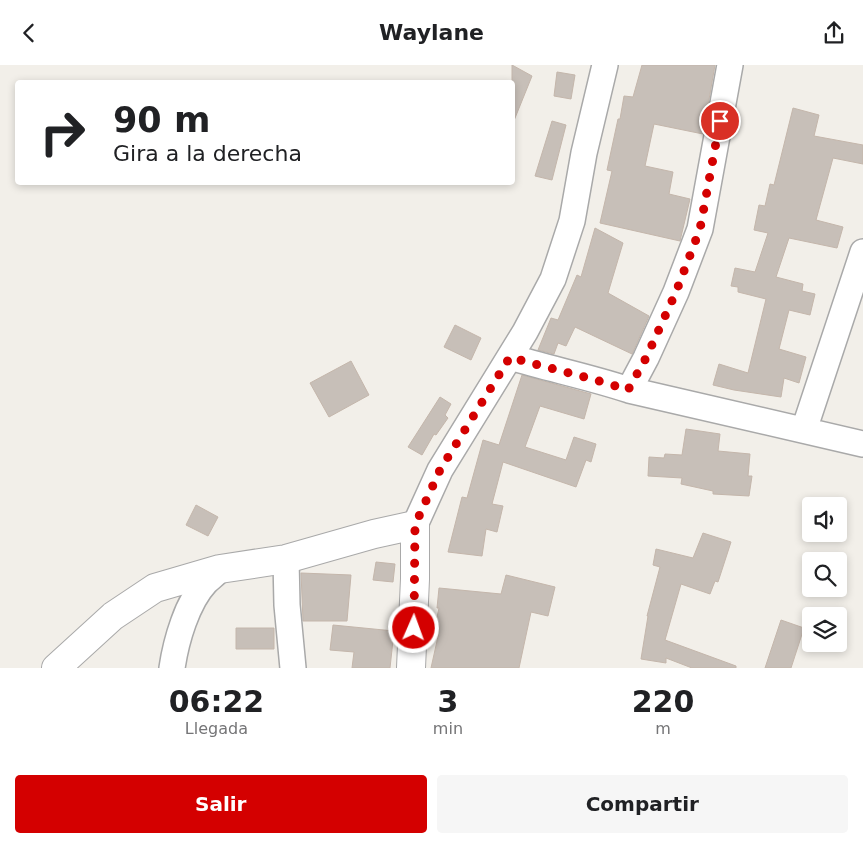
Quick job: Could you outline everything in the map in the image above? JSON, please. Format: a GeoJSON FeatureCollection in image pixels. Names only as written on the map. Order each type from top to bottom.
{"type":"FeatureCollection","features":[{"type":"Feature","properties":{"kind":"street"},"geometry":{"type":"LineString","coordinates":[[411,668],[415,525],[440,470],[510,357],[553,279],[572,221],[584,153],[605,65]]}},
{"type":"Feature","properties":{"kind":"street"},"geometry":{"type":"LineString","coordinates":[[628,390],[646,358],[676,292],[700,229],[730,65]]}},
{"type":"Feature","properties":{"kind":"street"},"geometry":{"type":"LineString","coordinates":[[804,429],[863,252]]}},
{"type":"Feature","properties":{"kind":"street"},"geometry":{"type":"LineString","coordinates":[[510,357],[553,370],[593,378],[628,390],[863,444]]}},
{"type":"Feature","properties":{"kind":"street"},"geometry":{"type":"LineString","coordinates":[[56,668],[113,616],[155,588],[220,569],[286,559],[374,534],[415,525]]}},
{"type":"Feature","properties":{"kind":"street"},"geometry":{"type":"LineString","coordinates":[[286,559],[287,605],[292,668]]}},
{"type":"Feature","properties":{"kind":"street"},"geometry":{"type":"LineString","coordinates":[[172,668],[175,649],[190,606],[205,583],[220,569]]}},
{"type":"Feature","properties":{"kind":"building"},"geometry":{"type":"Polygon","coordinates":[[[512,65],[532,76],[515,118],[515,80],[512,80],[512,65]]]}},
{"type":"Feature","properties":{"kind":"building"},"geometry":{"type":"Polygon","coordinates":[[[642,65],[715,65],[703,134],[654,124],[645,166],[673,172],[669,194],[690,199],[680,241],[600,223],[612,171],[607,170],[624,96],[633,97],[642,65]]]}},
{"type":"Feature","properties":{"kind":"building"},"geometry":{"type":"Polygon","coordinates":[[[557,72],[575,75],[571,99],[554,96],[557,72]]]}},
{"type":"Feature","properties":{"kind":"building"},"geometry":{"type":"Polygon","coordinates":[[[793,108],[819,115],[814,136],[863,145],[863,164],[833,158],[816,220],[843,227],[837,248],[789,238],[776,277],[803,284],[802,291],[815,294],[810,315],[789,310],[779,349],[806,357],[799,383],[784,378],[781,397],[713,385],[719,364],[748,373],[766,299],[738,292],[738,287],[731,286],[735,268],[755,272],[768,233],[754,230],[759,205],[765,206],[770,184],[774,185],[793,108]]]}},
{"type":"Feature","properties":{"kind":"building"},"geometry":{"type":"Polygon","coordinates":[[[552,121],[566,125],[552,180],[535,176],[552,121]]]}},
{"type":"Feature","properties":{"kind":"building"},"geometry":{"type":"Polygon","coordinates":[[[595,228],[623,243],[608,293],[649,316],[633,352],[632,354],[575,327],[566,346],[558,343],[554,354],[538,350],[551,318],[558,320],[577,275],[581,277],[595,228]]]}},
{"type":"Feature","properties":{"kind":"building"},"geometry":{"type":"Polygon","coordinates":[[[455,325],[481,338],[471,360],[444,347],[455,325]]]}},
{"type":"Feature","properties":{"kind":"building"},"geometry":{"type":"Polygon","coordinates":[[[351,361],[369,395],[329,417],[310,383],[351,361]]]}},
{"type":"Feature","properties":{"kind":"building"},"geometry":{"type":"Polygon","coordinates":[[[522,375],[591,394],[584,419],[540,406],[525,447],[566,460],[574,437],[596,444],[591,462],[586,460],[576,487],[503,462],[492,504],[503,506],[497,532],[486,529],[482,556],[448,552],[462,497],[467,498],[483,440],[499,445],[522,375]]]}},
{"type":"Feature","properties":{"kind":"building"},"geometry":{"type":"Polygon","coordinates":[[[440,397],[451,404],[445,415],[448,418],[436,435],[434,434],[422,455],[408,447],[440,397]]]}},
{"type":"Feature","properties":{"kind":"building"},"geometry":{"type":"Polygon","coordinates":[[[686,429],[720,434],[718,451],[750,454],[748,476],[752,476],[749,496],[713,494],[713,491],[681,484],[682,478],[648,476],[649,457],[664,458],[665,454],[682,455],[686,429]]]}},
{"type":"Feature","properties":{"kind":"building"},"geometry":{"type":"Polygon","coordinates":[[[196,505],[218,517],[208,536],[186,525],[196,505]]]}},
{"type":"Feature","properties":{"kind":"building"},"geometry":{"type":"Polygon","coordinates":[[[703,533],[731,542],[718,582],[715,581],[710,594],[681,584],[665,640],[736,666],[736,668],[692,668],[666,658],[666,663],[641,659],[647,616],[660,567],[653,565],[656,549],[693,558],[703,533]]]}},
{"type":"Feature","properties":{"kind":"building"},"geometry":{"type":"Polygon","coordinates":[[[376,562],[395,564],[393,582],[373,580],[376,562]]]}},
{"type":"Feature","properties":{"kind":"building"},"geometry":{"type":"Polygon","coordinates":[[[301,573],[351,575],[347,621],[303,621],[301,573]]]}},
{"type":"Feature","properties":{"kind":"building"},"geometry":{"type":"Polygon","coordinates":[[[506,575],[555,587],[548,616],[531,612],[519,668],[431,668],[439,632],[434,631],[439,608],[437,608],[439,588],[501,594],[506,575]]]}},
{"type":"Feature","properties":{"kind":"building"},"geometry":{"type":"Polygon","coordinates":[[[781,620],[802,627],[802,634],[791,668],[765,668],[781,620]]]}},
{"type":"Feature","properties":{"kind":"building"},"geometry":{"type":"Polygon","coordinates":[[[333,625],[394,631],[390,668],[352,668],[354,652],[330,650],[333,625]]]}},
{"type":"Feature","properties":{"kind":"building"},"geometry":{"type":"Polygon","coordinates":[[[236,628],[274,628],[274,649],[236,649],[236,628]]]}},
{"type":"Feature","properties":{"kind":"route"},"geometry":{"type":"LineString","coordinates":[[414,628],[415,525],[440,470],[510,357],[553,370],[593,378],[628,390],[646,358],[676,292],[700,229],[720,121]]}}]}
